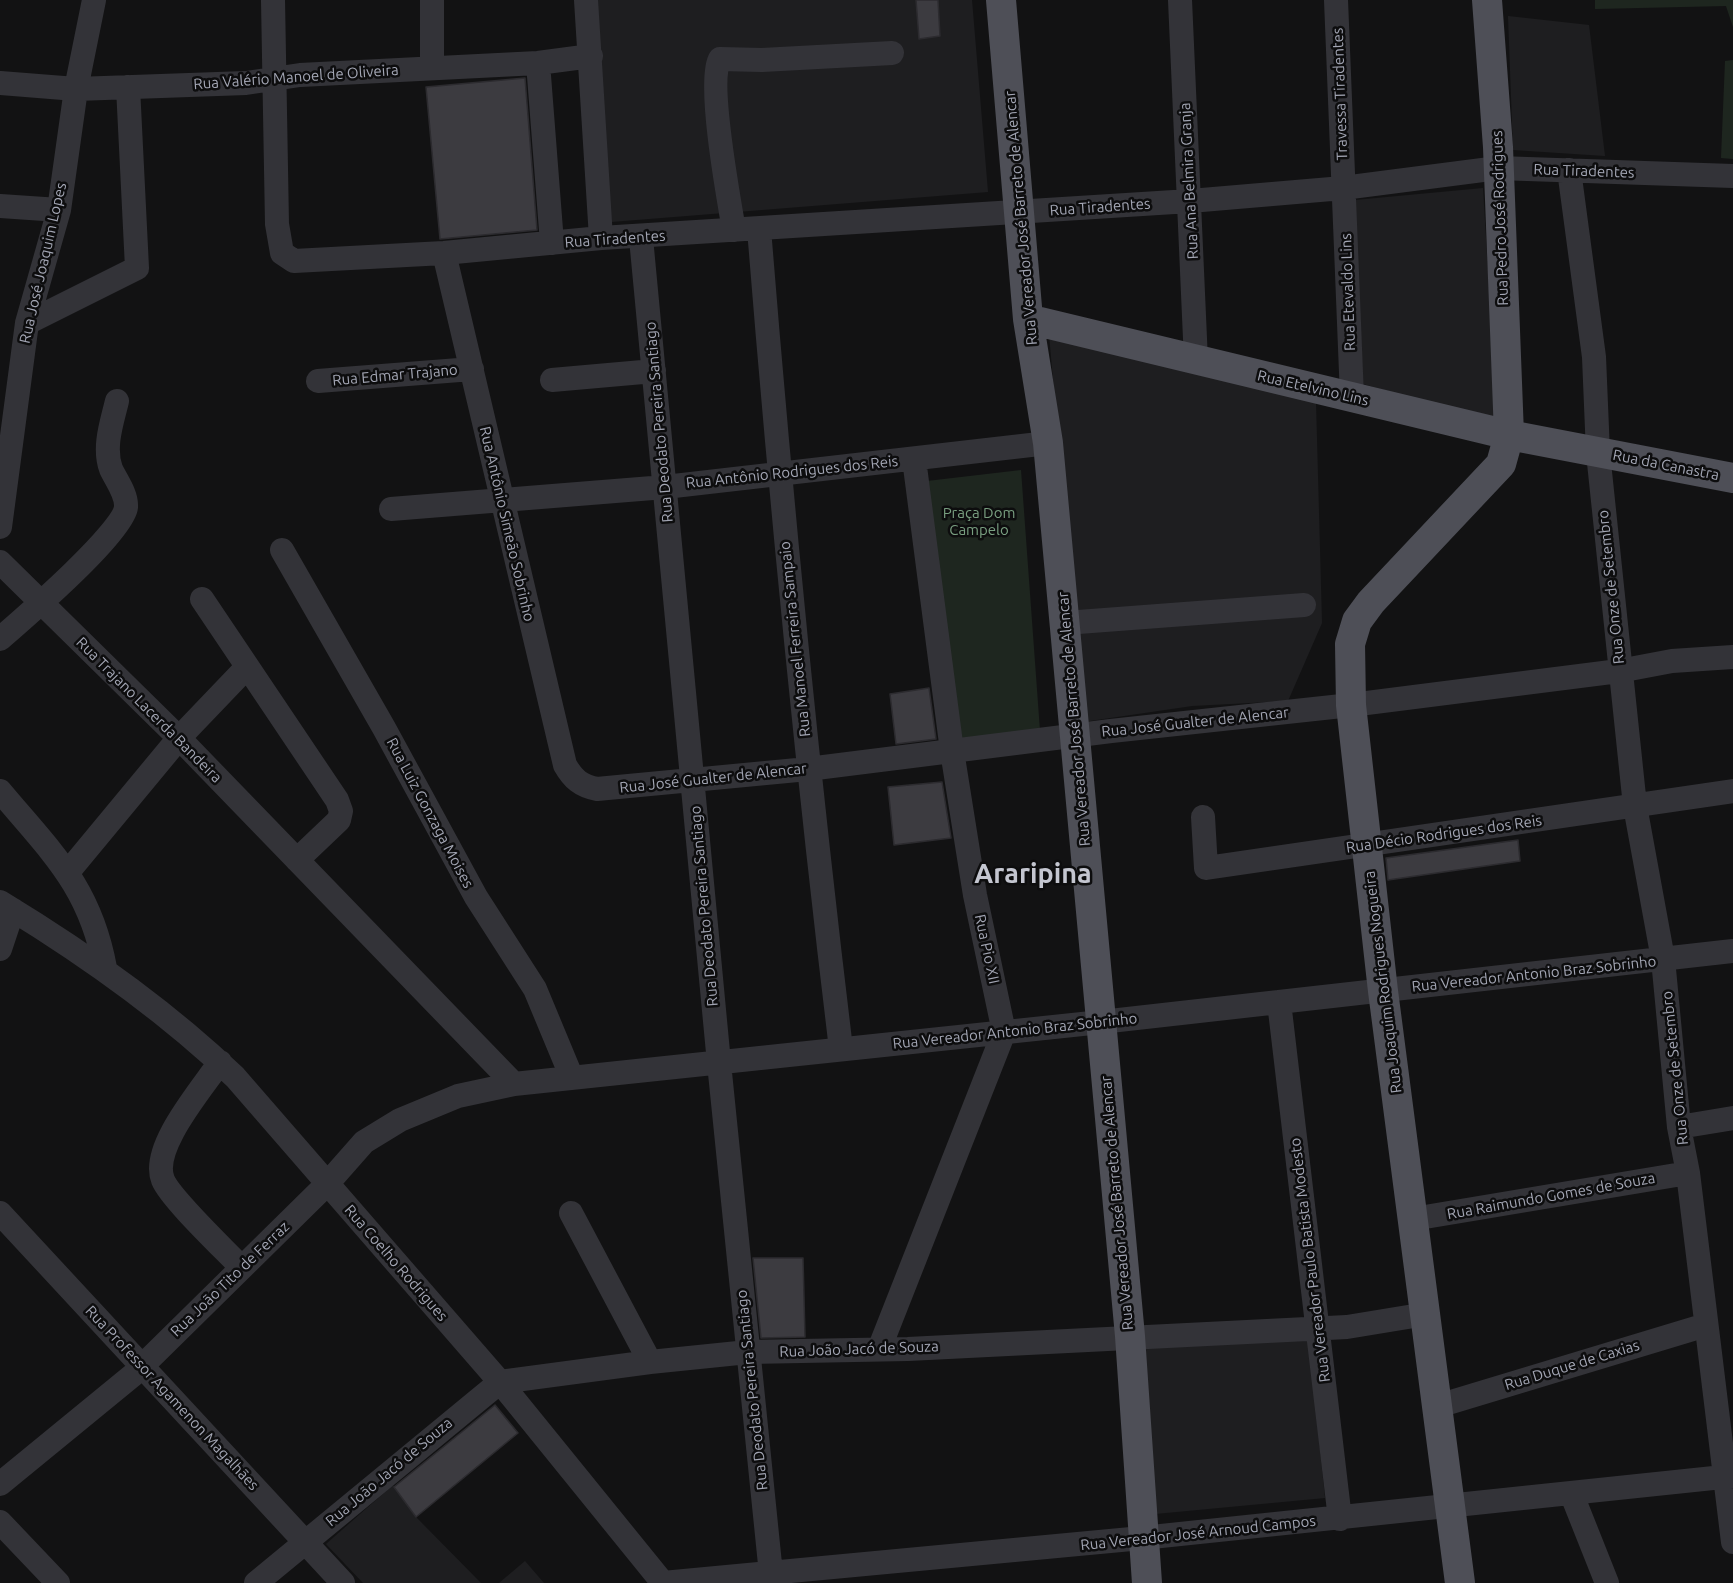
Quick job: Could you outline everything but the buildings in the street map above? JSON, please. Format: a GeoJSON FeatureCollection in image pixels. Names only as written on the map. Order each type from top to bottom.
{"type":"FeatureCollection","features":[{"type":"Feature","properties":{"kind":"main road","name":"Rua Vereador José Barreto de Alencar"},"geometry":{"type":"LineString","coordinates":[[1001,0],[1028,319],[1048,443],[1065,623],[1130,1336],[1142,1538],[1147,1583]]}},
{"type":"Feature","properties":{"kind":"main road","name":"Rua Pedro José Rodrigues"},"geometry":{"type":"LineString","coordinates":[[1487,0],[1498,168],[1509,435]]}},
{"type":"Feature","properties":{"kind":"main road","name":"Rua Etelvino Lins"},"geometry":{"type":"LineString","coordinates":[[1028,319],[1509,435],[1598,453]]}},
{"type":"Feature","properties":{"kind":"main road","name":"Rua Joaquim Rodrigues Nogueira"},"geometry":{"type":"LineString","coordinates":[[1460,1583],[1383,991],[1351,705],[1350,644],[1357,621],[1371,602],[1501,464],[1509,435]]}},
{"type":"Feature","properties":{"kind":"main road","name":"Rua da Canastra"},"geometry":{"type":"LineString","coordinates":[[1598,453],[1733,478]]}},
{"type":"Feature","properties":{"kind":"street","name":"Rua José Joaquim Lopes"},"geometry":{"type":"LineString","coordinates":[[0,527],[27,324],[59,210],[76,89],[94,0]]}},
{"type":"Feature","properties":{"kind":"street"},"geometry":{"type":"LineString","coordinates":[[272,81],[273,0]]}},
{"type":"Feature","properties":{"kind":"street"},"geometry":{"type":"LineString","coordinates":[[432,0],[432,68]]}},
{"type":"Feature","properties":{"kind":"street"},"geometry":{"type":"LineString","coordinates":[[586,0],[601,238]]}},
{"type":"Feature","properties":{"kind":"street","name":"Rua Ana Belmira Granja"},"geometry":{"type":"LineString","coordinates":[[1180,0],[1196,361]]}},
{"type":"Feature","properties":{"kind":"street","name":"Travessa Tiradentes"},"geometry":{"type":"LineString","coordinates":[[1336,0],[1344,188]]}},
{"type":"Feature","properties":{"kind":"street"},"geometry":{"type":"LineString","coordinates":[[734,230],[717,117],[717,63],[720,59],[750,60],[892,52]]}},
{"type":"Feature","properties":{"kind":"street","name":"Rua Valério Manoel de Oliveira"},"geometry":{"type":"LineString","coordinates":[[0,83],[76,89],[272,81],[300,75],[538,63],[591,56]]}},
{"type":"Feature","properties":{"kind":"street"},"geometry":{"type":"LineString","coordinates":[[538,63],[552,243]]}},
{"type":"Feature","properties":{"kind":"street","name":"Rua Tiradentes"},"geometry":{"type":"LineString","coordinates":[[272,81],[277,224],[282,254],[294,261],[444,253],[601,238],[641,238],[1190,201],[1344,188],[1498,168],[1733,176]]}},
{"type":"Feature","properties":{"kind":"street"},"geometry":{"type":"LineString","coordinates":[[27,324],[137,268],[128,87]]}},
{"type":"Feature","properties":{"kind":"street","name":"Rua Onze de Setembro"},"geometry":{"type":"LineString","coordinates":[[1569,170],[1593,357],[1598,453],[1619,671],[1635,806],[1663,959],[1679,1127],[1689,1173],[1706,1325],[1729,1477],[1733,1542]]}},
{"type":"Feature","properties":{"kind":"street","name":"Rua Etevaldo Lins"},"geometry":{"type":"LineString","coordinates":[[1344,188],[1353,397]]}},
{"type":"Feature","properties":{"kind":"street"},"geometry":{"type":"LineString","coordinates":[[0,206],[59,210]]}},
{"type":"Feature","properties":{"kind":"street","name":"Rua Manoel Ferreira Sampaio"},"geometry":{"type":"LineString","coordinates":[[759,229],[778,474],[808,769],[841,1049]]}},
{"type":"Feature","properties":{"kind":"street","name":"Rua Deodato Pereira Santiago"},"geometry":{"type":"LineString","coordinates":[[641,238],[718,1063],[771,1574]]}},
{"type":"Feature","properties":{"kind":"street","name":"Rua Antônio Simeão Sobrinho"},"geometry":{"type":"LineString","coordinates":[[444,253],[500,500],[565,765],[572,778],[586,787]]}},
{"type":"Feature","properties":{"kind":"street","name":"Rua Edmar Trajano"},"geometry":{"type":"LineString","coordinates":[[318,381],[472,369]]}},
{"type":"Feature","properties":{"kind":"street"},"geometry":{"type":"LineString","coordinates":[[552,380],[654,371]]}},
{"type":"Feature","properties":{"kind":"street"},"geometry":{"type":"LineString","coordinates":[[0,639],[40,604],[113,531],[124,516],[126,500],[108,456],[109,435],[117,401]]}},
{"type":"Feature","properties":{"kind":"street","name":"Rua Antônio Rodrigues dos Reis"},"geometry":{"type":"LineString","coordinates":[[391,509],[664,487],[1048,443]]}},
{"type":"Feature","properties":{"kind":"street","name":"Rua Pio XII"},"geometry":{"type":"LineString","coordinates":[[914,459],[952,751],[975,895],[1004,1032]]}},
{"type":"Feature","properties":{"kind":"street","name":"Rua Luiz Gonzaga Moises"},"geometry":{"type":"LineString","coordinates":[[282,550],[384,728],[476,897],[535,989],[572,1078]]}},
{"type":"Feature","properties":{"kind":"street","name":"Rua Trajano Lacerda Bandeira"},"geometry":{"type":"LineString","coordinates":[[0,562],[40,604],[179,738],[514,1084]]}},
{"type":"Feature","properties":{"kind":"street"},"geometry":{"type":"LineString","coordinates":[[202,599],[246,668],[338,800],[341,811],[334,827],[297,860]]}},
{"type":"Feature","properties":{"kind":"street"},"geometry":{"type":"LineString","coordinates":[[1065,623],[1304,605]]}},
{"type":"Feature","properties":{"kind":"street","name":"Rua José Gualter de Alencar"},"geometry":{"type":"LineString","coordinates":[[586,787],[597,789],[808,769],[1351,705],[1619,671],[1672,660],[1733,657]]}},
{"type":"Feature","properties":{"kind":"street"},"geometry":{"type":"LineString","coordinates":[[68,872],[179,738],[246,668]]}},
{"type":"Feature","properties":{"kind":"street"},"geometry":{"type":"LineString","coordinates":[[0,791],[68,872],[92,915],[105,968]]}},
{"type":"Feature","properties":{"kind":"street","name":"Rua Décio Rodrigues dos Reis"},"geometry":{"type":"LineString","coordinates":[[1203,817],[1206,868],[1733,791]]}},
{"type":"Feature","properties":{"kind":"street"},"geometry":{"type":"LineString","coordinates":[[0,949],[7,906]]}},
{"type":"Feature","properties":{"kind":"street","name":"Rua Coelho Rodrigues"},"geometry":{"type":"LineString","coordinates":[[7,906],[105,968],[200,1043],[220,1062],[501,1382],[663,1583]]}},
{"type":"Feature","properties":{"kind":"street","name":"Rua Vereador Antonio Braz Sobrinho"},"geometry":{"type":"LineString","coordinates":[[327,1185],[364,1142],[400,1119],[458,1096],[514,1084],[1101,1022],[1733,951]]}},
{"type":"Feature","properties":{"kind":"street","name":"Rua Vereador Paulo Batista Modesto"},"geometry":{"type":"LineString","coordinates":[[1279,1002],[1340,1519]]}},
{"type":"Feature","properties":{"kind":"street"},"geometry":{"type":"LineString","coordinates":[[880,1347],[1004,1032]]}},
{"type":"Feature","properties":{"kind":"street"},"geometry":{"type":"LineString","coordinates":[[220,1062],[168,1139],[162,1169],[164,1181],[178,1199],[241,1267]]}},
{"type":"Feature","properties":{"kind":"street"},"geometry":{"type":"LineString","coordinates":[[1679,1127],[1733,1118]]}},
{"type":"Feature","properties":{"kind":"street","name":"Rua Raimundo Gomes de Souza"},"geometry":{"type":"LineString","coordinates":[[1413,1219],[1689,1173]]}},
{"type":"Feature","properties":{"kind":"street","name":"Rua João Tito de Ferraz"},"geometry":{"type":"LineString","coordinates":[[0,1484],[138,1370],[327,1185]]}},
{"type":"Feature","properties":{"kind":"street","name":"Rua Professor Agamenon Magalhães"},"geometry":{"type":"LineString","coordinates":[[0,1213],[138,1370],[300,1546],[327,1583]]}},
{"type":"Feature","properties":{"kind":"street"},"geometry":{"type":"LineString","coordinates":[[571,1213],[650,1362]]}},
{"type":"Feature","properties":{"kind":"street","name":"Rua Professor Agamenon Magalhães"},"geometry":{"type":"LineString","coordinates":[[0,1228],[138,1370]]}},
{"type":"Feature","properties":{"kind":"street","name":"Rua João Jacó de Souza"},"geometry":{"type":"LineString","coordinates":[[256,1583],[501,1382],[650,1362],[747,1352],[880,1347],[908,1349],[1130,1336],[1347,1327],[1426,1314]]}},
{"type":"Feature","properties":{"kind":"street","name":"Rua Duque de Caxias"},"geometry":{"type":"LineString","coordinates":[[1438,1406],[1706,1325]]}},
{"type":"Feature","properties":{"kind":"street","name":"Rua Vereador José Arnoud Campos"},"geometry":{"type":"LineString","coordinates":[[663,1583],[1340,1519],[1729,1477]]}},
{"type":"Feature","properties":{"kind":"street"},"geometry":{"type":"LineString","coordinates":[[1572,1495],[1607,1583]]}},
{"type":"Feature","properties":{"kind":"street"},"geometry":{"type":"LineString","coordinates":[[0,1522],[58,1583]]}},
{"type":"Feature","properties":{"kind":"street","name":"Rua Professor Agamenon Magalhães"},"geometry":{"type":"LineString","coordinates":[[300,1546],[343,1583]]}},
{"type":"Feature","properties":{"kind":"shaded area"},"geometry":{"type":"Polygon","coordinates":[[[593,0],[972,0],[988,192],[611,222],[593,0]]]}},
{"type":"Feature","properties":{"kind":"shaded area"},"geometry":{"type":"Polygon","coordinates":[[[1508,16],[1589,25],[1605,156],[1513,150],[1508,16]]]}},
{"type":"Feature","properties":{"kind":"shaded area"},"geometry":{"type":"Polygon","coordinates":[[[1483,188],[1497,422],[1363,384],[1355,200],[1483,188]]]}},
{"type":"Feature","properties":{"kind":"shaded area"},"geometry":{"type":"Polygon","coordinates":[[[1049,334],[1316,403],[1322,623],[1288,701],[1192,706],[1083,722],[1049,334]]]}},
{"type":"Feature","properties":{"kind":"shaded area"},"geometry":{"type":"Polygon","coordinates":[[[1309,1340],[1325,1498],[1155,1514],[1141,1346],[1309,1340]]]}},
{"type":"Feature","properties":{"kind":"shaded area"},"geometry":{"type":"Polygon","coordinates":[[[393,1485],[416,1517],[481,1583],[363,1583],[326,1544],[393,1485]]]}},
{"type":"Feature","properties":{"kind":"shaded area"},"geometry":{"type":"Polygon","coordinates":[[[525,1561],[544,1583],[499,1583],[525,1561]]]}},
{"type":"Feature","properties":{"kind":"green space"},"geometry":{"type":"Polygon","coordinates":[[[1595,0],[1733,0],[1733,27],[1726,6],[1595,9],[1595,0]]]}},
{"type":"Feature","properties":{"kind":"green space"},"geometry":{"type":"Polygon","coordinates":[[[1733,60],[1733,159],[1721,158],[1725,61],[1733,60]]]}},
{"type":"Feature","properties":{"kind":"green space","name":"Praça Dom Campelo"},"geometry":{"type":"Polygon","coordinates":[[[1021,470],[1040,731],[962,740],[927,481],[1021,470]]]}},
{"type":"Feature","properties":{"kind":"district","name":"Araripina"},"geometry":{"type":"Point","coordinates":[1033,874]}}]}
